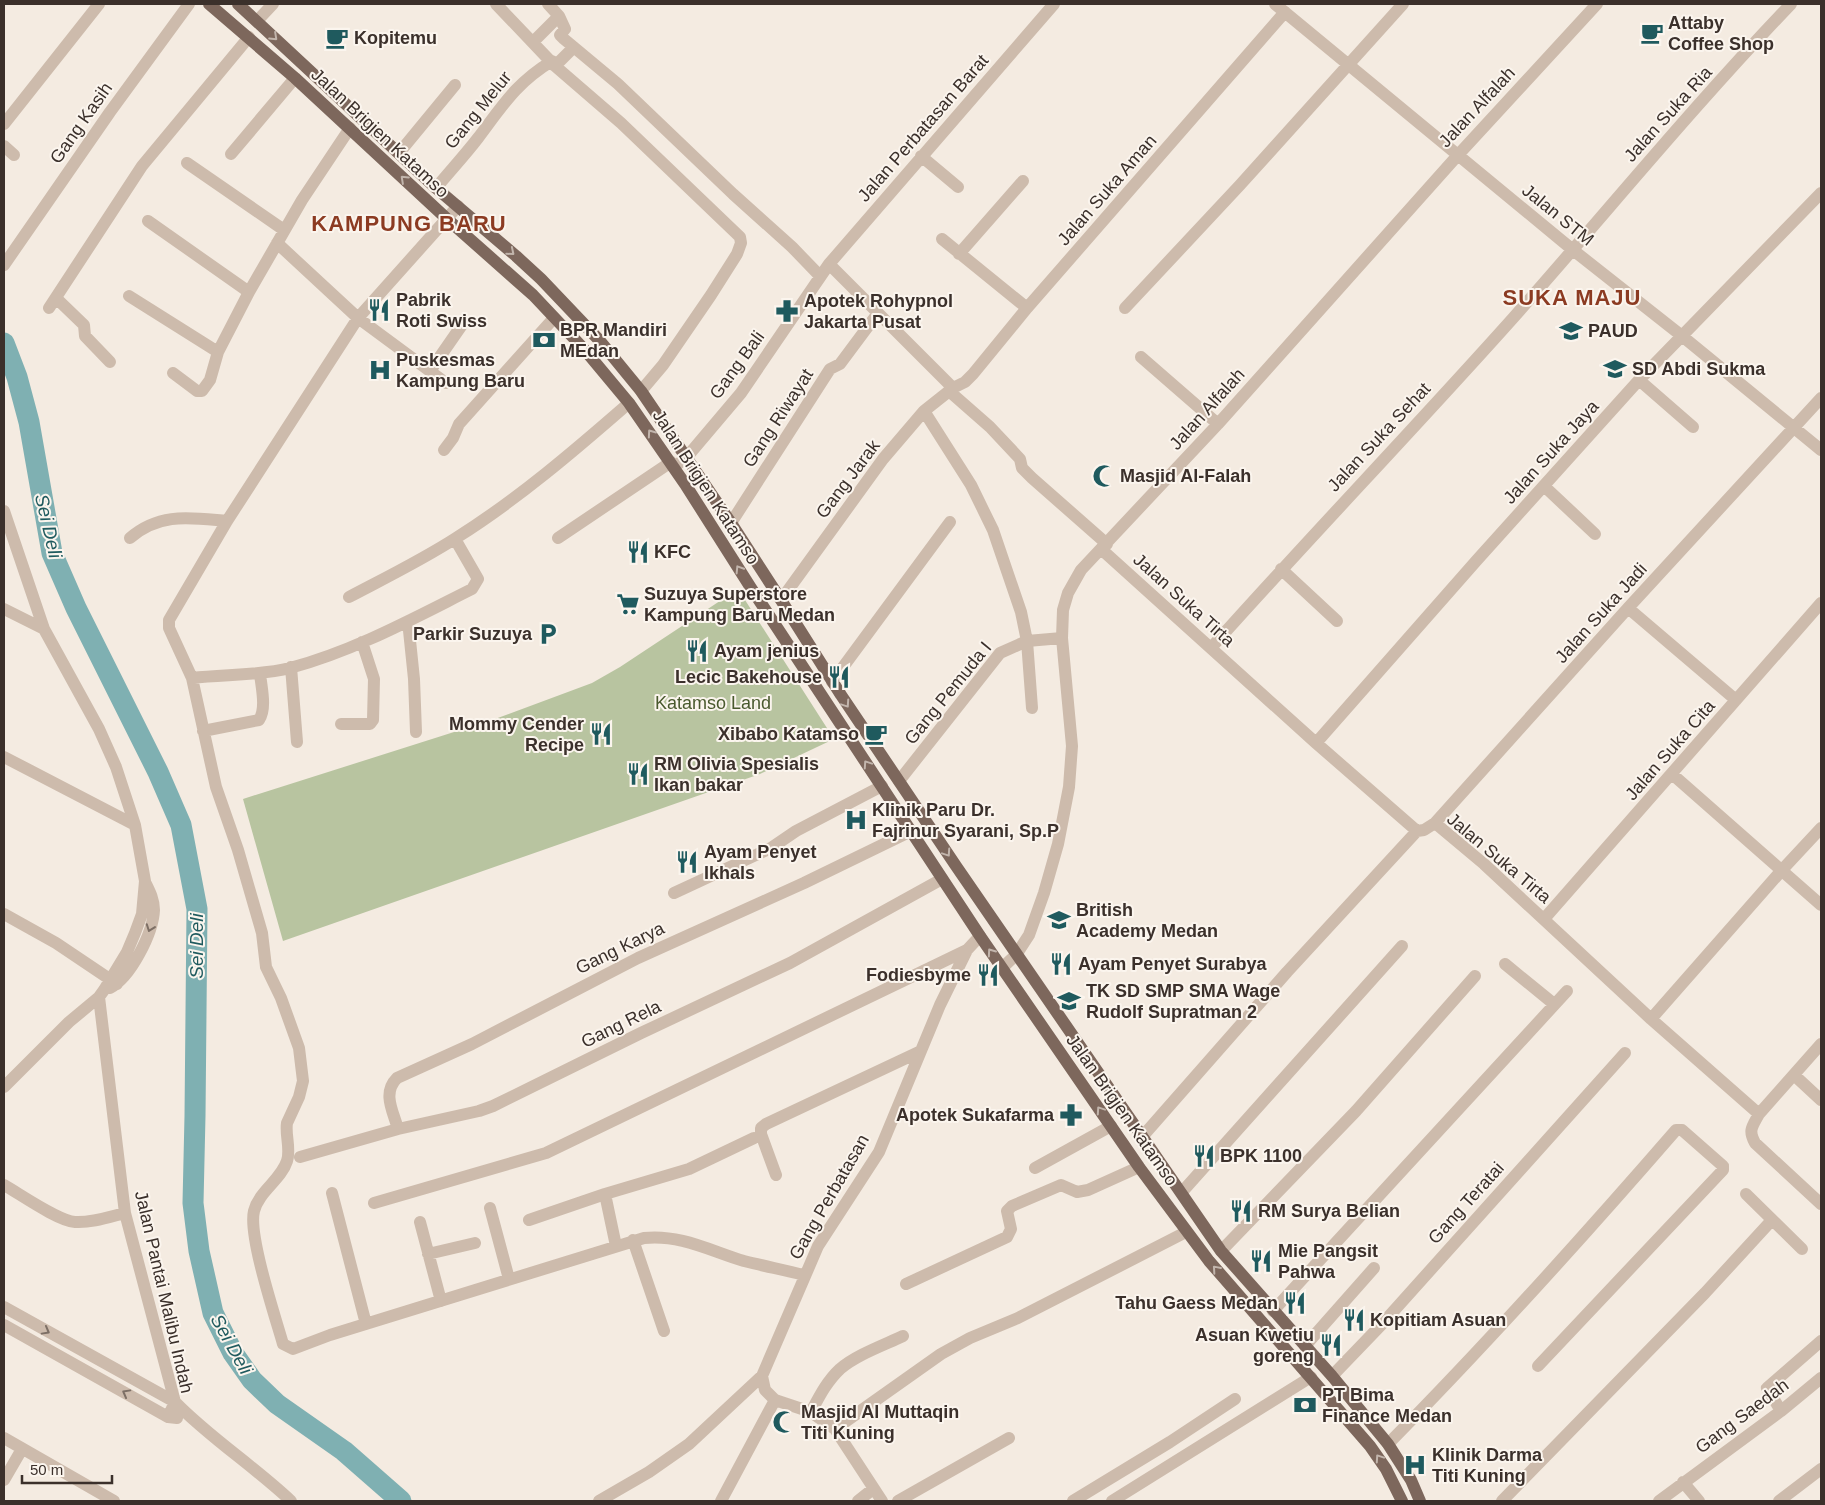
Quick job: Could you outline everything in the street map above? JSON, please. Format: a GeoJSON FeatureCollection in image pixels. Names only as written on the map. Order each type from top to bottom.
{"type":"FeatureCollection","features":[{"type":"Feature","properties":{"kind":"main road","name":"Jalan Brigjen Katamso"},"geometry":{"type":"LineString","coordinates":[[209,4],[295,78],[425,199],[527,290],[630,403],[693,496],[751,588],[942,879],[1139,1167],[1186,1232],[1378,1456],[1402,1501]]}},
{"type":"Feature","properties":{"kind":"main road","name":"Jalan Brigjen Katamso"},"geometry":{"type":"LineString","coordinates":[[238,4],[436,188],[541,279],[600,341],[641,391],[731,523],[832,682],[1016,955],[1222,1251],[1332,1376],[1388,1444],[1407,1473],[1420,1501]]}},
{"type":"Feature","properties":{"kind":"main road"},"geometry":{"type":"LineString","coordinates":[[425,199],[436,188]]}},
{"type":"Feature","properties":{"kind":"main road"},"geometry":{"type":"LineString","coordinates":[[693,496],[707,489]]}},
{"type":"Feature","properties":{"kind":"main road"},"geometry":{"type":"LineString","coordinates":[[1247,1304],[1258,1294]]}},
{"type":"Feature","properties":{"kind":"street"},"geometry":{"type":"LineString","coordinates":[[4,124],[99,4]]}},
{"type":"Feature","properties":{"kind":"street","name":"Gang Kasih"},"geometry":{"type":"LineString","coordinates":[[4,265],[9,247],[189,4]]}},
{"type":"Feature","properties":{"kind":"street"},"geometry":{"type":"LineString","coordinates":[[257,21],[273,4]]}},
{"type":"Feature","properties":{"kind":"street"},"geometry":{"type":"LineString","coordinates":[[496,4],[554,64],[621,123],[740,237],[741,243],[737,254],[711,295],[663,365],[641,391]]}},
{"type":"Feature","properties":{"kind":"street"},"geometry":{"type":"LineString","coordinates":[[548,4],[559,16],[565,30],[560,35],[573,48],[618,84],[733,194],[792,247],[820,276]]}},
{"type":"Feature","properties":{"kind":"street","name":"Jalan Perbatasan Barat"},"geometry":{"type":"LineString","coordinates":[[820,276],[921,156],[1054,4]]}},
{"type":"Feature","properties":{"kind":"street"},"geometry":{"type":"LineString","coordinates":[[1125,308],[1240,185],[1403,4]]}},
{"type":"Feature","properties":{"kind":"street","name":"Jalan Alfalah"},"geometry":{"type":"LineString","coordinates":[[1002,968],[1016,955],[1029,935],[1044,893],[1058,844],[1069,787],[1072,746],[1062,638],[1063,610],[1068,593],[1081,570],[1218,424],[1458,154],[1597,4]]}},
{"type":"Feature","properties":{"kind":"street","name":"Jalan Suka Ria"},"geometry":{"type":"LineString","coordinates":[[1573,250],[1645,166],[1790,5]]}},
{"type":"Feature","properties":{"kind":"street","name":"Jalan STM"},"geometry":{"type":"LineString","coordinates":[[1278,6],[1573,250],[1821,450]]}},
{"type":"Feature","properties":{"kind":"street","name":"Jalan Suka Aman"},"geometry":{"type":"LineString","coordinates":[[951,390],[965,382],[973,374],[1278,6]]}},
{"type":"Feature","properties":{"kind":"street"},"geometry":{"type":"LineString","coordinates":[[533,42],[559,16]]}},
{"type":"Feature","properties":{"kind":"street"},"geometry":{"type":"LineString","coordinates":[[110,362],[85,336],[84,325],[53,303],[142,166],[249,37]]}},
{"type":"Feature","properties":{"kind":"street","name":"Gang Melur"},"geometry":{"type":"LineString","coordinates":[[436,188],[521,83],[554,64],[573,48]]}},
{"type":"Feature","properties":{"kind":"street"},"geometry":{"type":"LineString","coordinates":[[231,154],[295,78]]}},
{"type":"Feature","properties":{"kind":"street"},"geometry":{"type":"LineString","coordinates":[[399,153],[455,86]]}},
{"type":"Feature","properties":{"kind":"street"},"geometry":{"type":"LineString","coordinates":[[173,373],[194,390],[200,392],[205,388],[210,380],[218,352],[249,292],[306,193],[350,128]]}},
{"type":"Feature","properties":{"kind":"street"},"geometry":{"type":"LineString","coordinates":[[4,146],[14,155]]}},
{"type":"Feature","properties":{"kind":"street"},"geometry":{"type":"LineString","coordinates":[[921,156],[958,187]]}},
{"type":"Feature","properties":{"kind":"street"},"geometry":{"type":"LineString","coordinates":[[187,162],[284,230]]}},
{"type":"Feature","properties":{"kind":"street"},"geometry":{"type":"LineString","coordinates":[[959,254],[1024,181]]}},
{"type":"Feature","properties":{"kind":"street","name":"Jalan Suka Jaya"},"geometry":{"type":"LineString","coordinates":[[1316,743],[1639,380],[1821,193]]}},
{"type":"Feature","properties":{"kind":"street"},"geometry":{"type":"LineString","coordinates":[[458,206],[358,318],[227,520],[172,611],[169,620],[169,628],[192,678],[216,787],[238,850],[262,933],[266,967],[290,1019],[301,1059],[303,1081],[287,1123],[287,1162],[258,1201],[252,1219],[261,1264],[280,1336],[283,1344],[293,1349],[366,1324],[633,1240],[656,1236],[680,1239],[744,1261],[804,1275]]}},
{"type":"Feature","properties":{"kind":"street"},"geometry":{"type":"LineString","coordinates":[[148,221],[249,292]]}},
{"type":"Feature","properties":{"kind":"street"},"geometry":{"type":"LineString","coordinates":[[942,239],[1027,308]]}},
{"type":"Feature","properties":{"kind":"street"},"geometry":{"type":"LineString","coordinates":[[277,243],[358,318],[446,383]]}},
{"type":"Feature","properties":{"kind":"street","name":"Jalan Suka Sehat"},"geometry":{"type":"LineString","coordinates":[[1211,648],[1281,569],[1482,353],[1573,250]]}},
{"type":"Feature","properties":{"kind":"street","name":"Jalan Suka Tirta"},"geometry":{"type":"LineString","coordinates":[[829,264],[1020,458],[1022,468],[1211,648],[1417,831],[1424,830],[1435,822],[1484,864],[1651,1019],[1759,1114]]}},
{"type":"Feature","properties":{"kind":"street","name":"Gang Bali"},"geometry":{"type":"LineString","coordinates":[[558,538],[672,464],[686,458],[741,393],[820,276]]}},
{"type":"Feature","properties":{"kind":"street"},"geometry":{"type":"LineString","coordinates":[[129,296],[218,352]]}},
{"type":"Feature","properties":{"kind":"street","name":"Gang Riwayat"},"geometry":{"type":"LineString","coordinates":[[731,523],[830,369],[840,364],[878,313]]}},
{"type":"Feature","properties":{"kind":"street"},"geometry":{"type":"LineString","coordinates":[[444,450],[454,438],[459,424],[554,318]]}},
{"type":"Feature","properties":{"kind":"street"},"geometry":{"type":"LineString","coordinates":[[430,372],[464,322]]}},
{"type":"Feature","properties":{"kind":"street"},"geometry":{"type":"LineString","coordinates":[[1141,357],[1218,424]]}},
{"type":"Feature","properties":{"kind":"street"},"geometry":{"type":"LineString","coordinates":[[1639,380],[1693,427]]}},
{"type":"Feature","properties":{"kind":"street","name":"Gang Jarak"},"geometry":{"type":"LineString","coordinates":[[781,600],[883,459],[924,411],[951,390]]}},
{"type":"Feature","properties":{"kind":"street","name":"Jalan Suka Jadi"},"geometry":{"type":"LineString","coordinates":[[1435,822],[1821,398]]}},
{"type":"Feature","properties":{"kind":"street"},"geometry":{"type":"LineString","coordinates":[[349,598],[455,539],[532,484],[630,403]]}},
{"type":"Feature","properties":{"kind":"street"},"geometry":{"type":"LineString","coordinates":[[924,411],[971,485],[993,530],[1021,612],[1027,641],[1032,708]]}},
{"type":"Feature","properties":{"kind":"street"},"geometry":{"type":"LineString","coordinates":[[1544,486],[1594,534]]}},
{"type":"Feature","properties":{"kind":"street"},"geometry":{"type":"LineString","coordinates":[[4,510],[44,629],[99,729],[116,767],[135,825],[145,881],[153,899],[153,920],[139,953],[128,972],[69,1022],[4,1087]]}},
{"type":"Feature","properties":{"kind":"street"},"geometry":{"type":"LineString","coordinates":[[130,538],[146,526],[167,519],[183,517],[227,520]]}},
{"type":"Feature","properties":{"kind":"street"},"geometry":{"type":"LineString","coordinates":[[832,682],[950,522]]}},
{"type":"Feature","properties":{"kind":"street"},"geometry":{"type":"LineString","coordinates":[[192,678],[260,673],[291,667],[329,655],[408,621],[472,589],[478,579],[455,539]]}},
{"type":"Feature","properties":{"kind":"street"},"geometry":{"type":"LineString","coordinates":[[1281,569],[1337,621]]}},
{"type":"Feature","properties":{"kind":"street","name":"Jalan Suka Cita"},"geometry":{"type":"LineString","coordinates":[[1544,919],[1821,603]]}},
{"type":"Feature","properties":{"kind":"street"},"geometry":{"type":"LineString","coordinates":[[1628,608],[1736,700]]}},
{"type":"Feature","properties":{"kind":"street"},"geometry":{"type":"LineString","coordinates":[[4,609],[44,629]]}},
{"type":"Feature","properties":{"kind":"street"},"geometry":{"type":"LineString","coordinates":[[408,621],[414,679],[416,732]]}},
{"type":"Feature","properties":{"kind":"street","name":"Gang Pemuda I"},"geometry":{"type":"LineString","coordinates":[[899,781],[1000,653],[1027,641],[1062,638]]}},
{"type":"Feature","properties":{"kind":"street"},"geometry":{"type":"LineString","coordinates":[[341,724],[370,724],[373,720],[374,679],[362,642]]}},
{"type":"Feature","properties":{"kind":"street"},"geometry":{"type":"LineString","coordinates":[[291,667],[297,742]]}},
{"type":"Feature","properties":{"kind":"street"},"geometry":{"type":"LineString","coordinates":[[203,731],[259,720],[262,715],[260,673]]}},
{"type":"Feature","properties":{"kind":"street"},"geometry":{"type":"LineString","coordinates":[[4,757],[135,825]]}},
{"type":"Feature","properties":{"kind":"street"},"geometry":{"type":"LineString","coordinates":[[1672,774],[1821,905]]}},
{"type":"Feature","properties":{"kind":"street"},"geometry":{"type":"LineString","coordinates":[[674,893],[771,848],[796,831],[882,786]]}},
{"type":"Feature","properties":{"kind":"street"},"geometry":{"type":"LineString","coordinates":[[1651,1019],[1821,828]]}},
{"type":"Feature","properties":{"kind":"street","name":"Gang Karya"},"geometry":{"type":"LineString","coordinates":[[398,1129],[388,1093],[391,1084],[397,1078],[472,1044],[638,958],[911,831]]}},
{"type":"Feature","properties":{"kind":"street"},"geometry":{"type":"LineString","coordinates":[[1142,1137],[1294,965],[1417,831]]}},
{"type":"Feature","properties":{"kind":"street","name":"Gang Rela"},"geometry":{"type":"LineString","coordinates":[[300,1157],[398,1129],[479,1111],[493,1106],[790,962],[942,879]]}},
{"type":"Feature","properties":{"kind":"street"},"geometry":{"type":"LineString","coordinates":[[4,914],[56,943],[108,988]]}},
{"type":"Feature","properties":{"kind":"street","name":"Gang Perbatasan"},"geometry":{"type":"LineString","coordinates":[[762,1376],[818,1246],[878,1152],[919,1052],[967,950],[980,936]]}},
{"type":"Feature","properties":{"kind":"street"},"geometry":{"type":"LineString","coordinates":[[1182,1192],[1402,946]]}},
{"type":"Feature","properties":{"kind":"street"},"geometry":{"type":"LineString","coordinates":[[374,1203],[546,1153],[967,950]]}},
{"type":"Feature","properties":{"kind":"street"},"geometry":{"type":"LineString","coordinates":[[1505,964],[1554,1004]]}},
{"type":"Feature","properties":{"kind":"street"},"geometry":{"type":"LineString","coordinates":[[1222,1251],[1356,1111],[1475,976]]}},
{"type":"Feature","properties":{"kind":"street","name":"Jalan Pantai Malibu Indah"},"geometry":{"type":"LineString","coordinates":[[108,988],[125,1213],[174,1402],[168,1416]]}},
{"type":"Feature","properties":{"kind":"street"},"geometry":{"type":"LineString","coordinates":[[1273,1311],[1567,991]]}},
{"type":"Feature","properties":{"kind":"street"},"geometry":{"type":"LineString","coordinates":[[1821,1044],[1759,1114],[1751,1127],[1751,1134],[1755,1143],[1821,1204]]}},
{"type":"Feature","properties":{"kind":"street"},"geometry":{"type":"LineString","coordinates":[[776,1176],[761,1134],[761,1128],[919,1052]]}},
{"type":"Feature","properties":{"kind":"street","name":"Gang Teratai"},"geometry":{"type":"LineString","coordinates":[[1332,1376],[1382,1324],[1625,1052]]}},
{"type":"Feature","properties":{"kind":"street"},"geometry":{"type":"LineString","coordinates":[[1794,1075],[1821,1100]]}},
{"type":"Feature","properties":{"kind":"street"},"geometry":{"type":"LineString","coordinates":[[1035,1168],[1111,1126]]}},
{"type":"Feature","properties":{"kind":"street"},"geometry":{"type":"LineString","coordinates":[[1388,1444],[1433,1400],[1535,1289],[1676,1130],[1682,1130],[1724,1166],[1723,1170],[1538,1366]]}},
{"type":"Feature","properties":{"kind":"street"},"geometry":{"type":"LineString","coordinates":[[528,1220],[605,1194],[689,1169],[754,1138]]}},
{"type":"Feature","properties":{"kind":"street"},"geometry":{"type":"LineString","coordinates":[[906,1284],[1007,1237],[1011,1229],[1007,1211],[1012,1206],[1061,1185],[1077,1192],[1088,1190],[1139,1167]]}},
{"type":"Feature","properties":{"kind":"street"},"geometry":{"type":"LineString","coordinates":[[4,1185],[71,1222],[90,1221],[125,1213]]}},
{"type":"Feature","properties":{"kind":"street"},"geometry":{"type":"LineString","coordinates":[[332,1193],[366,1324]]}},
{"type":"Feature","properties":{"kind":"street"},"geometry":{"type":"LineString","coordinates":[[605,1194],[616,1246]]}},
{"type":"Feature","properties":{"kind":"street"},"geometry":{"type":"LineString","coordinates":[[1746,1194],[1802,1249]]}},
{"type":"Feature","properties":{"kind":"street"},"geometry":{"type":"LineString","coordinates":[[490,1208],[510,1279]]}},
{"type":"Feature","properties":{"kind":"street"},"geometry":{"type":"LineString","coordinates":[[1502,1501],[1705,1293],[1772,1220]]}},
{"type":"Feature","properties":{"kind":"street"},"geometry":{"type":"LineString","coordinates":[[420,1222],[441,1301]]}},
{"type":"Feature","properties":{"kind":"street"},"geometry":{"type":"LineString","coordinates":[[834,1429],[940,1354],[956,1345],[1018,1318],[1186,1232]]}},
{"type":"Feature","properties":{"kind":"street"},"geometry":{"type":"LineString","coordinates":[[633,1240],[664,1331]]}},
{"type":"Feature","properties":{"kind":"street"},"geometry":{"type":"LineString","coordinates":[[428,1254],[475,1243]]}},
{"type":"Feature","properties":{"kind":"street"},"geometry":{"type":"LineString","coordinates":[[1305,1346],[1374,1268]]}},
{"type":"Feature","properties":{"kind":"street"},"geometry":{"type":"LineString","coordinates":[[194,1422],[168,1416],[4,1325],[8,1309],[174,1402],[194,1422],[274,1484],[291,1501]]}},
{"type":"Feature","properties":{"kind":"street"},"geometry":{"type":"LineString","coordinates":[[811,1412],[826,1386],[839,1370],[850,1362],[903,1336]]}},
{"type":"Feature","properties":{"kind":"street"},"geometry":{"type":"LineString","coordinates":[[1781,1411],[1767,1388],[1821,1342]]}},
{"type":"Feature","properties":{"kind":"street"},"geometry":{"type":"LineString","coordinates":[[762,1376],[765,1390],[775,1400],[811,1412],[834,1429],[882,1501]]}},
{"type":"Feature","properties":{"kind":"street"},"geometry":{"type":"LineString","coordinates":[[599,1501],[649,1472],[689,1444],[762,1376]]}},
{"type":"Feature","properties":{"kind":"street"},"geometry":{"type":"LineString","coordinates":[[1112,1501],[1311,1376]]}},
{"type":"Feature","properties":{"kind":"street","name":"Gang Saedah"},"geometry":{"type":"LineString","coordinates":[[1659,1501],[1781,1411],[1821,1378]]}},
{"type":"Feature","properties":{"kind":"street"},"geometry":{"type":"LineString","coordinates":[[1073,1501],[1170,1442],[1235,1398]]}},
{"type":"Feature","properties":{"kind":"street"},"geometry":{"type":"LineString","coordinates":[[722,1501],[775,1400]]}},
{"type":"Feature","properties":{"kind":"street"},"geometry":{"type":"LineString","coordinates":[[4,1438],[100,1497],[114,1501]]}},
{"type":"Feature","properties":{"kind":"street"},"geometry":{"type":"LineString","coordinates":[[898,1501],[1009,1438]]}},
{"type":"Feature","properties":{"kind":"street"},"geometry":{"type":"LineString","coordinates":[[1170,1442],[1181,1458]]}},
{"type":"Feature","properties":{"kind":"street"},"geometry":{"type":"LineString","coordinates":[[4,1480],[22,1448]]}},
{"type":"Feature","properties":{"kind":"street"},"geometry":{"type":"LineString","coordinates":[[1779,1501],[1821,1469]]}},
{"type":"Feature","properties":{"kind":"street"},"geometry":{"type":"LineString","coordinates":[[1683,1482],[1699,1501]]}},
{"type":"Feature","properties":{"kind":"street"},"geometry":{"type":"LineString","coordinates":[[858,1501],[873,1490]]}},
{"type":"Feature","properties":{"kind":"green space","name":"Katamso Land"},"geometry":{"type":"Polygon","coordinates":[[[738,589],[834,739],[760,774],[283,941],[243,799],[495,719],[592,683],[620,667],[738,589]]]}},
{"type":"Feature","properties":{"kind":"waterway","name":"Sei Deli"},"geometry":{"type":"LineString","coordinates":[[4,343],[17,377],[29,422],[52,553],[76,608],[158,772],[181,825],[197,909],[193,1203],[199,1251],[213,1313],[233,1353],[252,1380],[277,1404],[344,1451],[401,1501]]}},
{"type":"Feature","properties":{"kind":"place","name":"Attaby Coffee Shop"},"geometry":{"type":"Point","coordinates":[1652,33]}},
{"type":"Feature","properties":{"kind":"place","name":"Kopitemu"},"geometry":{"type":"Point","coordinates":[337,38]}},
{"type":"Feature","properties":{"kind":"place","name":"Pabrik Roti Swiss"},"geometry":{"type":"Point","coordinates":[379,310]}},
{"type":"Feature","properties":{"kind":"place","name":"Apotek Rohypnol Jakarta Pusat"},"geometry":{"type":"Point","coordinates":[787,311]}},
{"type":"Feature","properties":{"kind":"place","name":"PAUD"},"geometry":{"type":"Point","coordinates":[1571,331]}},
{"type":"Feature","properties":{"kind":"place","name":"BPR Mandiri MEdan"},"geometry":{"type":"Point","coordinates":[544,340]}},
{"type":"Feature","properties":{"kind":"place","name":"SD Abdi Sukma"},"geometry":{"type":"Point","coordinates":[1615,369]}},
{"type":"Feature","properties":{"kind":"place","name":"Puskesmas Kampung Baru"},"geometry":{"type":"Point","coordinates":[380,370]}},
{"type":"Feature","properties":{"kind":"place","name":"Masjid Al-Falah"},"geometry":{"type":"Point","coordinates":[1104,476]}},
{"type":"Feature","properties":{"kind":"place","name":"KFC"},"geometry":{"type":"Point","coordinates":[638,552]}},
{"type":"Feature","properties":{"kind":"place","name":"Suzuya Superstore Kampung Baru Medan"},"geometry":{"type":"Point","coordinates":[628,604]}},
{"type":"Feature","properties":{"kind":"place","name":"Parkir Suzuya"},"geometry":{"type":"Point","coordinates":[548,634]}},
{"type":"Feature","properties":{"kind":"place","name":"Ayam jenius"},"geometry":{"type":"Point","coordinates":[697,651]}},
{"type":"Feature","properties":{"kind":"place","name":"Lecic Bakehouse"},"geometry":{"type":"Point","coordinates":[839,677]}},
{"type":"Feature","properties":{"kind":"place","name":"Mommy Cender Recipe"},"geometry":{"type":"Point","coordinates":[601,734]}},
{"type":"Feature","properties":{"kind":"place","name":"Xibabo Katamso"},"geometry":{"type":"Point","coordinates":[876,734]}},
{"type":"Feature","properties":{"kind":"place","name":"RM Olivia Spesialis Ikan bakar"},"geometry":{"type":"Point","coordinates":[638,774]}},
{"type":"Feature","properties":{"kind":"place","name":"Klinik Paru Dr. Fajrinur Syarani, Sp.P"},"geometry":{"type":"Point","coordinates":[856,820]}},
{"type":"Feature","properties":{"kind":"place","name":"Ayam Penyet Ikhals"},"geometry":{"type":"Point","coordinates":[687,862]}},
{"type":"Feature","properties":{"kind":"place","name":"British Academy Medan"},"geometry":{"type":"Point","coordinates":[1059,920]}},
{"type":"Feature","properties":{"kind":"place","name":"Ayam Penyet Surabya"},"geometry":{"type":"Point","coordinates":[1061,964]}},
{"type":"Feature","properties":{"kind":"place","name":"Fodiesbyme"},"geometry":{"type":"Point","coordinates":[988,975]}},
{"type":"Feature","properties":{"kind":"place","name":"TK SD SMP SMA Wage Rudolf Supratman 2"},"geometry":{"type":"Point","coordinates":[1069,1001]}},
{"type":"Feature","properties":{"kind":"place","name":"Apotek Sukafarma"},"geometry":{"type":"Point","coordinates":[1071,1115]}},
{"type":"Feature","properties":{"kind":"place","name":"BPK 1100"},"geometry":{"type":"Point","coordinates":[1204,1156]}},
{"type":"Feature","properties":{"kind":"place","name":"RM Surya Belian"},"geometry":{"type":"Point","coordinates":[1241,1211]}},
{"type":"Feature","properties":{"kind":"place","name":"Mie Pangsit Pahwa"},"geometry":{"type":"Point","coordinates":[1261,1261]}},
{"type":"Feature","properties":{"kind":"place","name":"Tahu Gaess Medan"},"geometry":{"type":"Point","coordinates":[1295,1303]}},
{"type":"Feature","properties":{"kind":"place","name":"Kopitiam Asuan"},"geometry":{"type":"Point","coordinates":[1354,1320]}},
{"type":"Feature","properties":{"kind":"place","name":"Asuan Kwetiu goreng"},"geometry":{"type":"Point","coordinates":[1331,1345]}},
{"type":"Feature","properties":{"kind":"place","name":"PT Bima Finance Medan"},"geometry":{"type":"Point","coordinates":[1305,1405]}},
{"type":"Feature","properties":{"kind":"place","name":"Masjid Al Muttaqin Titi Kuning"},"geometry":{"type":"Point","coordinates":[784,1422]}},
{"type":"Feature","properties":{"kind":"place","name":"Klinik Darma Titi Kuning"},"geometry":{"type":"Point","coordinates":[1415,1465]}},
{"type":"Feature","properties":{"kind":"district","name":"KAMPUNG BARU"},"geometry":{"type":"Point","coordinates":[409,223]}},
{"type":"Feature","properties":{"kind":"district","name":"SUKA MAJU"},"geometry":{"type":"Point","coordinates":[1572,297]}}]}
